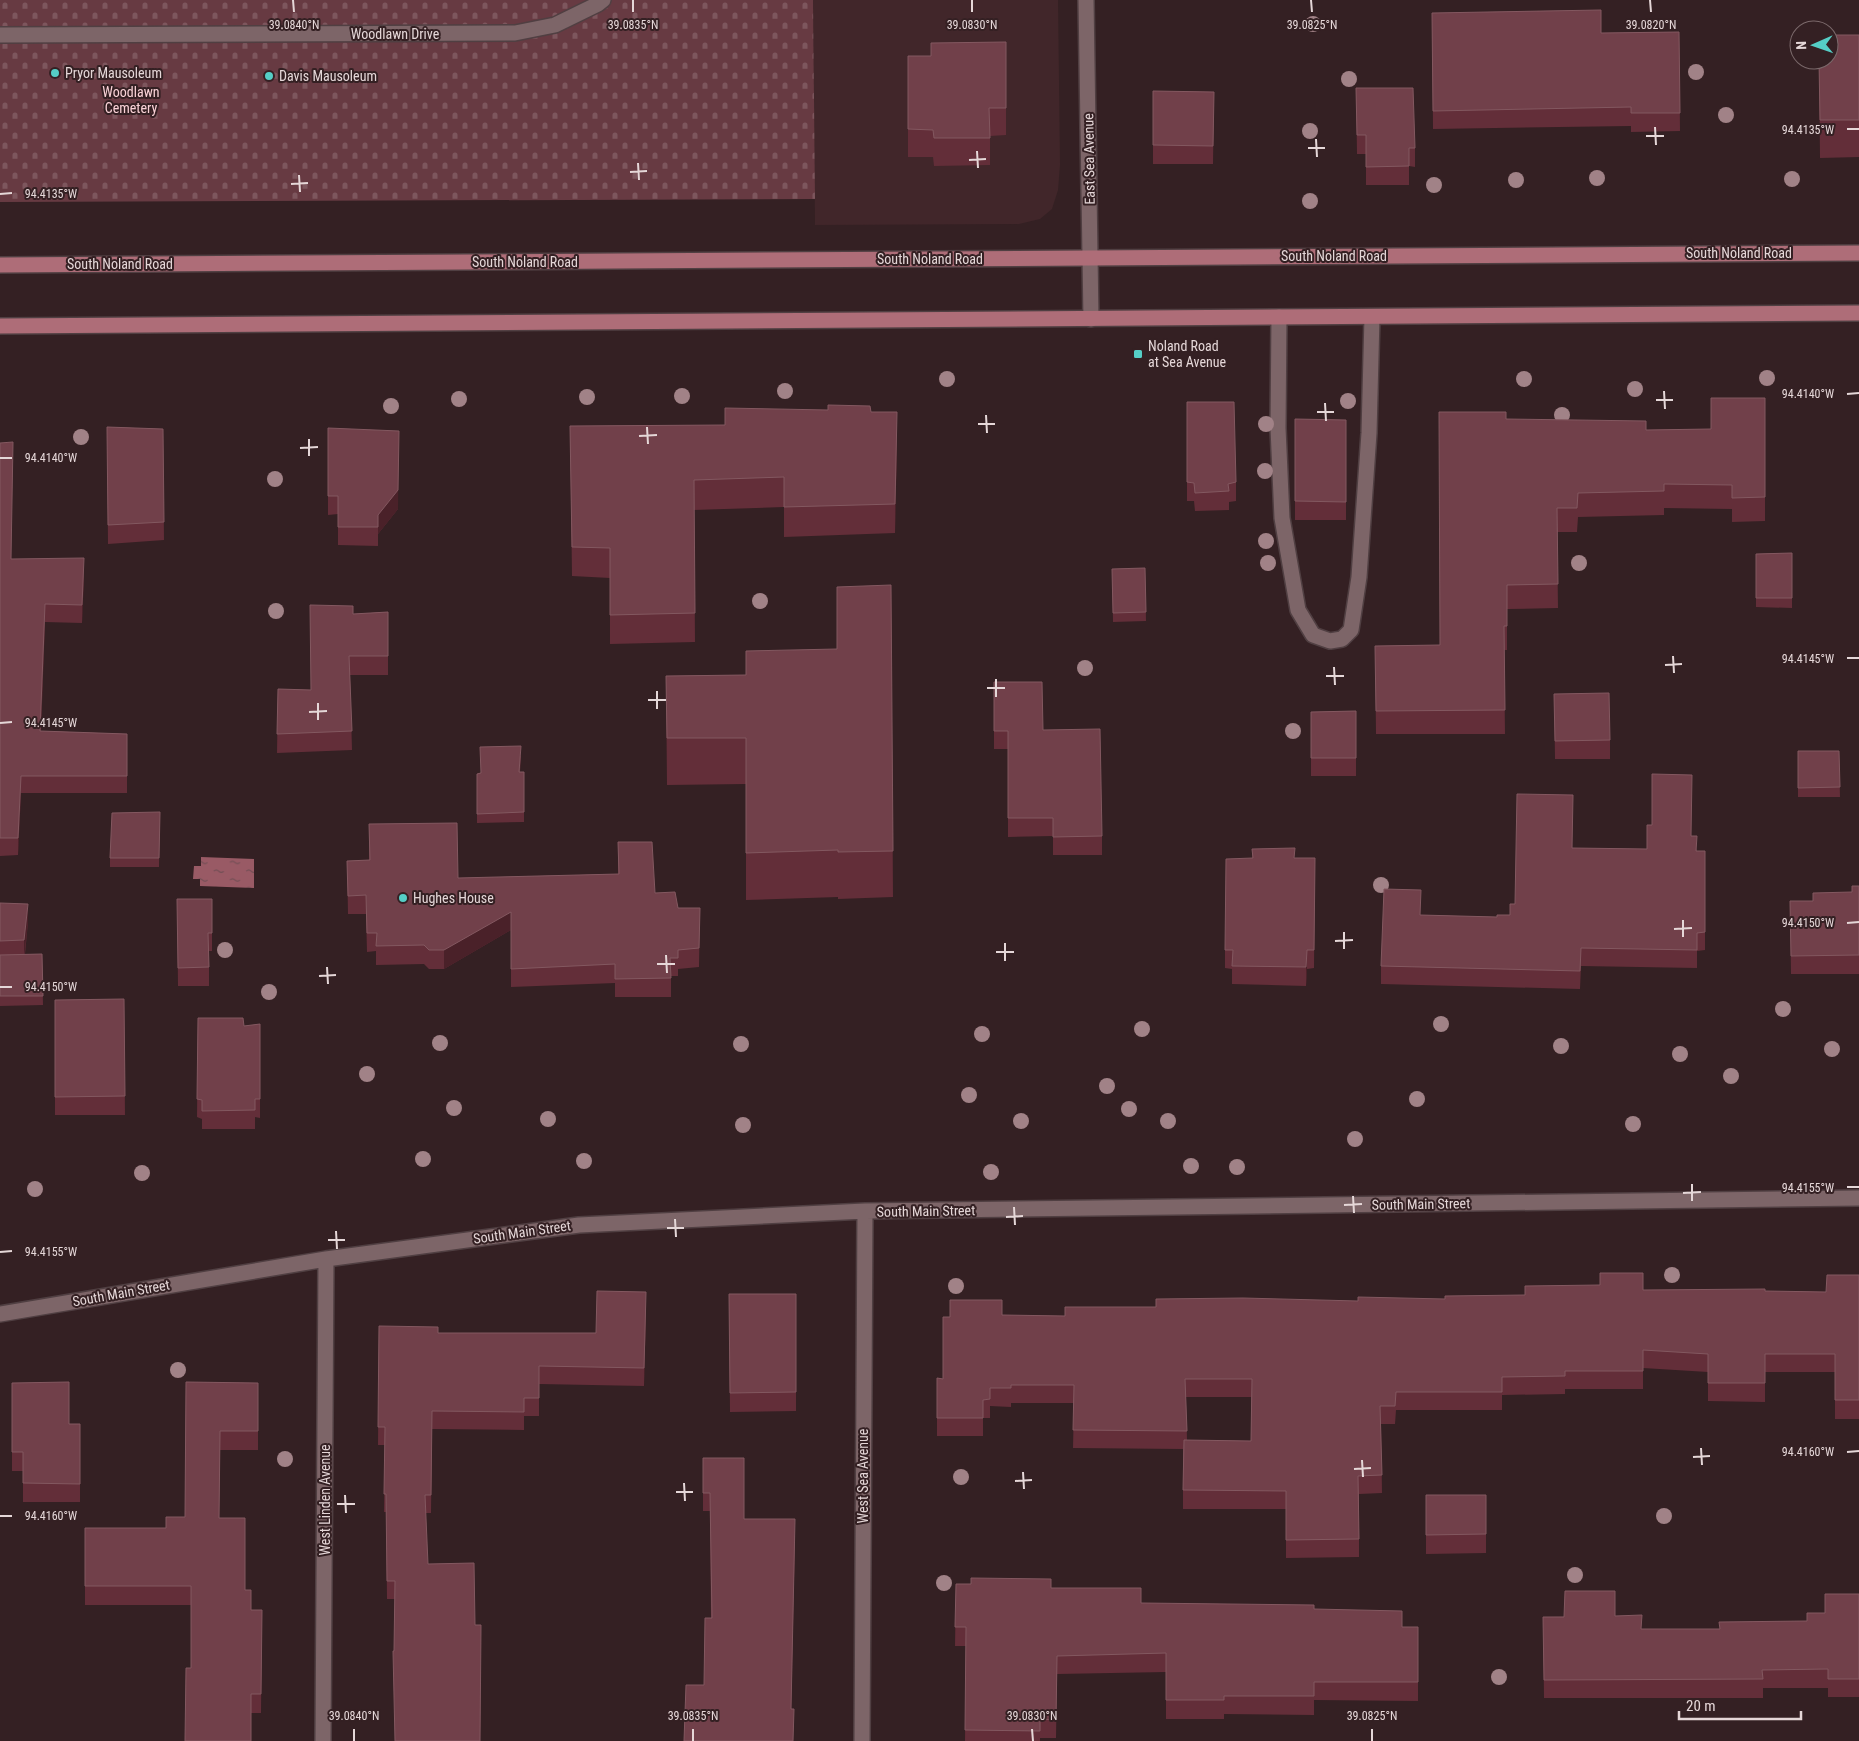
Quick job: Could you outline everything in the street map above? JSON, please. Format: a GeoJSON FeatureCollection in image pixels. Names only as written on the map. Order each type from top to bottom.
{"type":"FeatureCollection","features":[{"type":"Feature","properties":{"kind":"main road","name":"South Noland Road"},"geometry":{"type":"LineString","coordinates":[[0,265],[1859,253]]}},
{"type":"Feature","properties":{"kind":"main road"},"geometry":{"type":"LineString","coordinates":[[0,326],[1859,313]]}},
{"type":"Feature","properties":{"kind":"street","name":"Woodlawn Drive"},"geometry":{"type":"LineString","coordinates":[[0,35],[515,33],[555,25],[598,4],[602,0]]}},
{"type":"Feature","properties":{"kind":"street","name":"East Sea Avenue"},"geometry":{"type":"LineString","coordinates":[[1086,0],[1091,319]]}},
{"type":"Feature","properties":{"kind":"street"},"geometry":{"type":"LineString","coordinates":[[1279,317],[1278,428],[1282,518],[1298,610],[1313,635],[1330,641],[1342,639],[1352,630],[1359,578],[1369,433],[1372,317]]}},
{"type":"Feature","properties":{"kind":"street","name":"South Main Street"},"geometry":{"type":"LineString","coordinates":[[0,1314],[326,1259],[579,1224],[865,1211],[1859,1198]]}},
{"type":"Feature","properties":{"kind":"street","name":"West Sea Avenue"},"geometry":{"type":"LineString","coordinates":[[862,1741],[865,1211]]}},
{"type":"Feature","properties":{"kind":"street","name":"West Linden Avenue"},"geometry":{"type":"LineString","coordinates":[[323,1741],[326,1259]]}},
{"type":"Feature","properties":{"kind":"shaded area"},"geometry":{"type":"Polygon","coordinates":[[[813,0],[1058,0],[1060,165],[1058,190],[1052,209],[1040,219],[1019,224],[815,225],[813,0]]]}},
{"type":"Feature","properties":{"kind":"green space","name":"Woodlawn Cemetery"},"geometry":{"type":"Polygon","coordinates":[[[0,0],[813,0],[815,199],[0,202],[0,0]]]}},
{"type":"Feature","properties":{"kind":"water"},"geometry":{"type":"Polygon","coordinates":[[[201,857],[254,859],[254,888],[200,886],[200,879],[193,879],[194,866],[201,866],[201,857]]]}},
{"type":"Feature","properties":{"kind":"building"},"geometry":{"type":"Polygon","coordinates":[[[1601,10],[1601,33],[1679,32],[1680,113],[1631,113],[1631,107],[1433,111],[1432,13],[1601,10]]]}},
{"type":"Feature","properties":{"kind":"building"},"geometry":{"type":"Polygon","coordinates":[[[1839,35],[1859,35],[1859,120],[1820,120],[1819,70],[1839,70],[1839,35]]]}},
{"type":"Feature","properties":{"kind":"building"},"geometry":{"type":"Polygon","coordinates":[[[1006,42],[1006,108],[989,108],[990,138],[934,138],[933,130],[908,129],[908,56],[931,56],[931,43],[1006,42]]]}},
{"type":"Feature","properties":{"kind":"building"},"geometry":{"type":"Polygon","coordinates":[[[1356,88],[1413,88],[1415,148],[1409,148],[1409,166],[1366,167],[1366,135],[1357,135],[1356,88]]]}},
{"type":"Feature","properties":{"kind":"building"},"geometry":{"type":"Polygon","coordinates":[[[1153,91],[1214,92],[1213,146],[1153,145],[1153,91]]]}},
{"type":"Feature","properties":{"kind":"building"},"geometry":{"type":"Polygon","coordinates":[[[1711,398],[1765,398],[1765,497],[1732,498],[1732,485],[1664,484],[1664,491],[1578,493],[1577,508],[1557,508],[1558,584],[1507,585],[1507,626],[1504,626],[1505,710],[1376,711],[1375,646],[1440,645],[1439,412],[1506,412],[1506,419],[1646,421],[1646,430],[1711,429],[1711,398]]]}},
{"type":"Feature","properties":{"kind":"building"},"geometry":{"type":"Polygon","coordinates":[[[1187,402],[1234,402],[1236,482],[1228,484],[1229,491],[1195,493],[1194,483],[1187,482],[1187,402]]]}},
{"type":"Feature","properties":{"kind":"building"},"geometry":{"type":"Polygon","coordinates":[[[828,405],[870,406],[871,412],[897,412],[895,504],[784,507],[784,477],[694,480],[695,613],[610,615],[610,548],[572,547],[570,426],[725,425],[725,408],[828,410],[828,405]]]}},
{"type":"Feature","properties":{"kind":"building"},"geometry":{"type":"Polygon","coordinates":[[[1295,419],[1346,420],[1346,502],[1295,501],[1295,419]]]}},
{"type":"Feature","properties":{"kind":"building"},"geometry":{"type":"Polygon","coordinates":[[[107,427],[163,429],[164,522],[108,525],[107,427]]]}},
{"type":"Feature","properties":{"kind":"building"},"geometry":{"type":"Polygon","coordinates":[[[328,428],[399,431],[398,490],[378,515],[378,527],[338,527],[338,496],[328,496],[328,428]]]}},
{"type":"Feature","properties":{"kind":"building"},"geometry":{"type":"Polygon","coordinates":[[[13,442],[11,559],[84,558],[82,605],[45,604],[40,731],[127,734],[127,776],[21,776],[18,838],[0,838],[0,443],[13,442]]]}},
{"type":"Feature","properties":{"kind":"building"},"geometry":{"type":"Polygon","coordinates":[[[1792,553],[1792,598],[1756,598],[1756,554],[1792,553]]]}},
{"type":"Feature","properties":{"kind":"building"},"geometry":{"type":"Polygon","coordinates":[[[1145,568],[1146,612],[1113,613],[1112,569],[1145,568]]]}},
{"type":"Feature","properties":{"kind":"building"},"geometry":{"type":"Polygon","coordinates":[[[891,585],[893,851],[838,852],[838,850],[746,853],[746,738],[667,738],[666,676],[746,675],[746,651],[837,649],[837,587],[891,585]]]}},
{"type":"Feature","properties":{"kind":"building"},"geometry":{"type":"Polygon","coordinates":[[[310,605],[353,606],[353,614],[388,612],[388,656],[349,656],[352,731],[277,734],[278,689],[311,690],[310,605]]]}},
{"type":"Feature","properties":{"kind":"building"},"geometry":{"type":"Polygon","coordinates":[[[994,682],[1042,682],[1043,730],[1100,729],[1102,836],[1053,837],[1053,818],[1008,818],[1008,731],[994,731],[994,682]]]}},
{"type":"Feature","properties":{"kind":"building"},"geometry":{"type":"Polygon","coordinates":[[[1609,693],[1610,740],[1555,741],[1554,694],[1609,693]]]}},
{"type":"Feature","properties":{"kind":"building"},"geometry":{"type":"Polygon","coordinates":[[[1356,711],[1356,758],[1311,758],[1311,712],[1356,711]]]}},
{"type":"Feature","properties":{"kind":"building"},"geometry":{"type":"Polygon","coordinates":[[[521,746],[519,772],[524,772],[524,812],[477,814],[477,774],[481,773],[480,747],[521,746]]]}},
{"type":"Feature","properties":{"kind":"building"},"geometry":{"type":"Polygon","coordinates":[[[1798,751],[1839,751],[1840,787],[1798,788],[1798,751]]]}},
{"type":"Feature","properties":{"kind":"building"},"geometry":{"type":"Polygon","coordinates":[[[1652,774],[1692,775],[1691,836],[1697,836],[1696,851],[1705,851],[1705,932],[1697,933],[1697,950],[1581,948],[1580,971],[1381,966],[1384,889],[1421,890],[1420,915],[1497,917],[1497,915],[1510,915],[1510,904],[1515,904],[1517,794],[1573,795],[1572,848],[1647,849],[1647,825],[1652,825],[1652,774]]]}},
{"type":"Feature","properties":{"kind":"building"},"geometry":{"type":"Polygon","coordinates":[[[160,812],[159,858],[110,858],[112,813],[160,812]]]}},
{"type":"Feature","properties":{"kind":"building"},"geometry":{"type":"Polygon","coordinates":[[[457,823],[458,878],[619,874],[618,842],[652,842],[655,893],[675,892],[678,908],[700,908],[699,948],[678,950],[678,958],[670,958],[671,978],[615,979],[615,964],[511,969],[511,912],[444,950],[429,950],[424,945],[376,946],[377,933],[367,933],[366,895],[348,896],[347,861],[370,860],[369,824],[457,823]]]}},
{"type":"Feature","properties":{"kind":"building"},"geometry":{"type":"Polygon","coordinates":[[[1295,848],[1294,858],[1315,858],[1314,950],[1307,950],[1306,967],[1232,966],[1233,950],[1225,950],[1226,859],[1253,858],[1252,849],[1295,848]]]}},
{"type":"Feature","properties":{"kind":"building"},"geometry":{"type":"Polygon","coordinates":[[[1852,886],[1859,886],[1859,955],[1791,956],[1790,901],[1813,901],[1813,893],[1852,892],[1852,886]]]}},
{"type":"Feature","properties":{"kind":"building"},"geometry":{"type":"Polygon","coordinates":[[[177,899],[212,899],[212,933],[208,933],[209,967],[178,968],[177,899]]]}},
{"type":"Feature","properties":{"kind":"building"},"geometry":{"type":"Polygon","coordinates":[[[0,903],[28,904],[24,940],[0,941],[0,903]]]}},
{"type":"Feature","properties":{"kind":"building"},"geometry":{"type":"Polygon","coordinates":[[[42,954],[43,996],[0,996],[0,955],[42,954]]]}},
{"type":"Feature","properties":{"kind":"building"},"geometry":{"type":"Polygon","coordinates":[[[124,999],[125,1096],[55,1097],[55,1000],[124,999]]]}},
{"type":"Feature","properties":{"kind":"building"},"geometry":{"type":"Polygon","coordinates":[[[198,1018],[243,1018],[244,1026],[260,1024],[260,1099],[255,1099],[255,1110],[202,1111],[202,1100],[197,1099],[198,1018]]]}},
{"type":"Feature","properties":{"kind":"building"},"geometry":{"type":"Polygon","coordinates":[[[1600,1273],[1643,1273],[1643,1290],[1765,1289],[1765,1291],[1826,1292],[1827,1275],[1859,1275],[1859,1400],[1835,1400],[1835,1354],[1765,1354],[1765,1383],[1708,1383],[1708,1354],[1643,1350],[1643,1371],[1565,1371],[1565,1376],[1502,1377],[1502,1392],[1396,1392],[1395,1406],[1380,1406],[1382,1475],[1358,1476],[1359,1539],[1286,1540],[1286,1491],[1183,1490],[1184,1440],[1251,1441],[1252,1379],[1185,1379],[1187,1431],[1073,1430],[1074,1385],[1011,1385],[1011,1388],[990,1388],[990,1399],[983,1400],[983,1418],[937,1418],[937,1378],[943,1379],[943,1317],[950,1317],[950,1300],[1002,1300],[1002,1315],[1065,1316],[1065,1307],[1156,1307],[1156,1299],[1243,1298],[1358,1301],[1358,1297],[1445,1299],[1445,1296],[1525,1295],[1525,1286],[1600,1285],[1600,1273]]]}},
{"type":"Feature","properties":{"kind":"building"},"geometry":{"type":"Polygon","coordinates":[[[597,1291],[646,1292],[644,1368],[539,1366],[539,1398],[524,1398],[524,1412],[432,1411],[431,1495],[425,1495],[428,1564],[474,1563],[475,1625],[481,1625],[480,1741],[395,1741],[393,1651],[395,1581],[387,1581],[386,1494],[384,1494],[385,1427],[378,1427],[379,1326],[438,1327],[438,1333],[596,1333],[597,1291]]]}},
{"type":"Feature","properties":{"kind":"building"},"geometry":{"type":"Polygon","coordinates":[[[729,1294],[796,1294],[796,1392],[730,1393],[729,1294]]]}},
{"type":"Feature","properties":{"kind":"building"},"geometry":{"type":"Polygon","coordinates":[[[69,1382],[69,1424],[80,1424],[80,1484],[23,1483],[23,1452],[12,1452],[12,1383],[69,1382]]]}},
{"type":"Feature","properties":{"kind":"building"},"geometry":{"type":"Polygon","coordinates":[[[186,1382],[258,1383],[258,1431],[220,1431],[219,1518],[245,1518],[245,1590],[251,1590],[251,1610],[262,1610],[261,1694],[251,1694],[251,1741],[185,1741],[186,1668],[191,1668],[191,1586],[85,1586],[85,1528],[166,1528],[166,1517],[185,1517],[186,1382]]]}},
{"type":"Feature","properties":{"kind":"building"},"geometry":{"type":"Polygon","coordinates":[[[703,1458],[744,1458],[744,1519],[795,1519],[791,1709],[794,1709],[793,1741],[684,1741],[686,1685],[704,1685],[705,1618],[712,1618],[710,1493],[703,1493],[703,1458]]]}},
{"type":"Feature","properties":{"kind":"building"},"geometry":{"type":"Polygon","coordinates":[[[1426,1495],[1486,1495],[1486,1534],[1426,1535],[1426,1495]]]}},
{"type":"Feature","properties":{"kind":"building"},"geometry":{"type":"Polygon","coordinates":[[[971,1578],[1051,1579],[1051,1588],[1141,1588],[1141,1603],[1314,1605],[1314,1609],[1402,1611],[1402,1627],[1418,1627],[1418,1682],[1314,1682],[1314,1696],[1224,1696],[1224,1700],[1166,1700],[1166,1653],[1057,1656],[1056,1720],[1040,1719],[1040,1731],[965,1730],[966,1627],[955,1627],[956,1584],[971,1584],[971,1578]]]}},
{"type":"Feature","properties":{"kind":"building"},"geometry":{"type":"Polygon","coordinates":[[[1565,1591],[1615,1591],[1615,1616],[1642,1615],[1641,1629],[1720,1629],[1719,1622],[1807,1621],[1807,1613],[1825,1613],[1825,1594],[1859,1594],[1859,1679],[1828,1679],[1828,1669],[1762,1670],[1763,1679],[1544,1680],[1543,1617],[1564,1617],[1565,1591]]]}},
{"type":"Feature","properties":{"kind":"place","name":"Pryor Mausoleum"},"geometry":{"type":"Point","coordinates":[55,73]}},
{"type":"Feature","properties":{"kind":"place","name":"Davis Mausoleum"},"geometry":{"type":"Point","coordinates":[269,76]}},
{"type":"Feature","properties":{"kind":"place","name":"Noland Road at Sea Avenue"},"geometry":{"type":"Point","coordinates":[1138,354]}},
{"type":"Feature","properties":{"kind":"place","name":"Hughes House"},"geometry":{"type":"Point","coordinates":[403,898]}}]}
